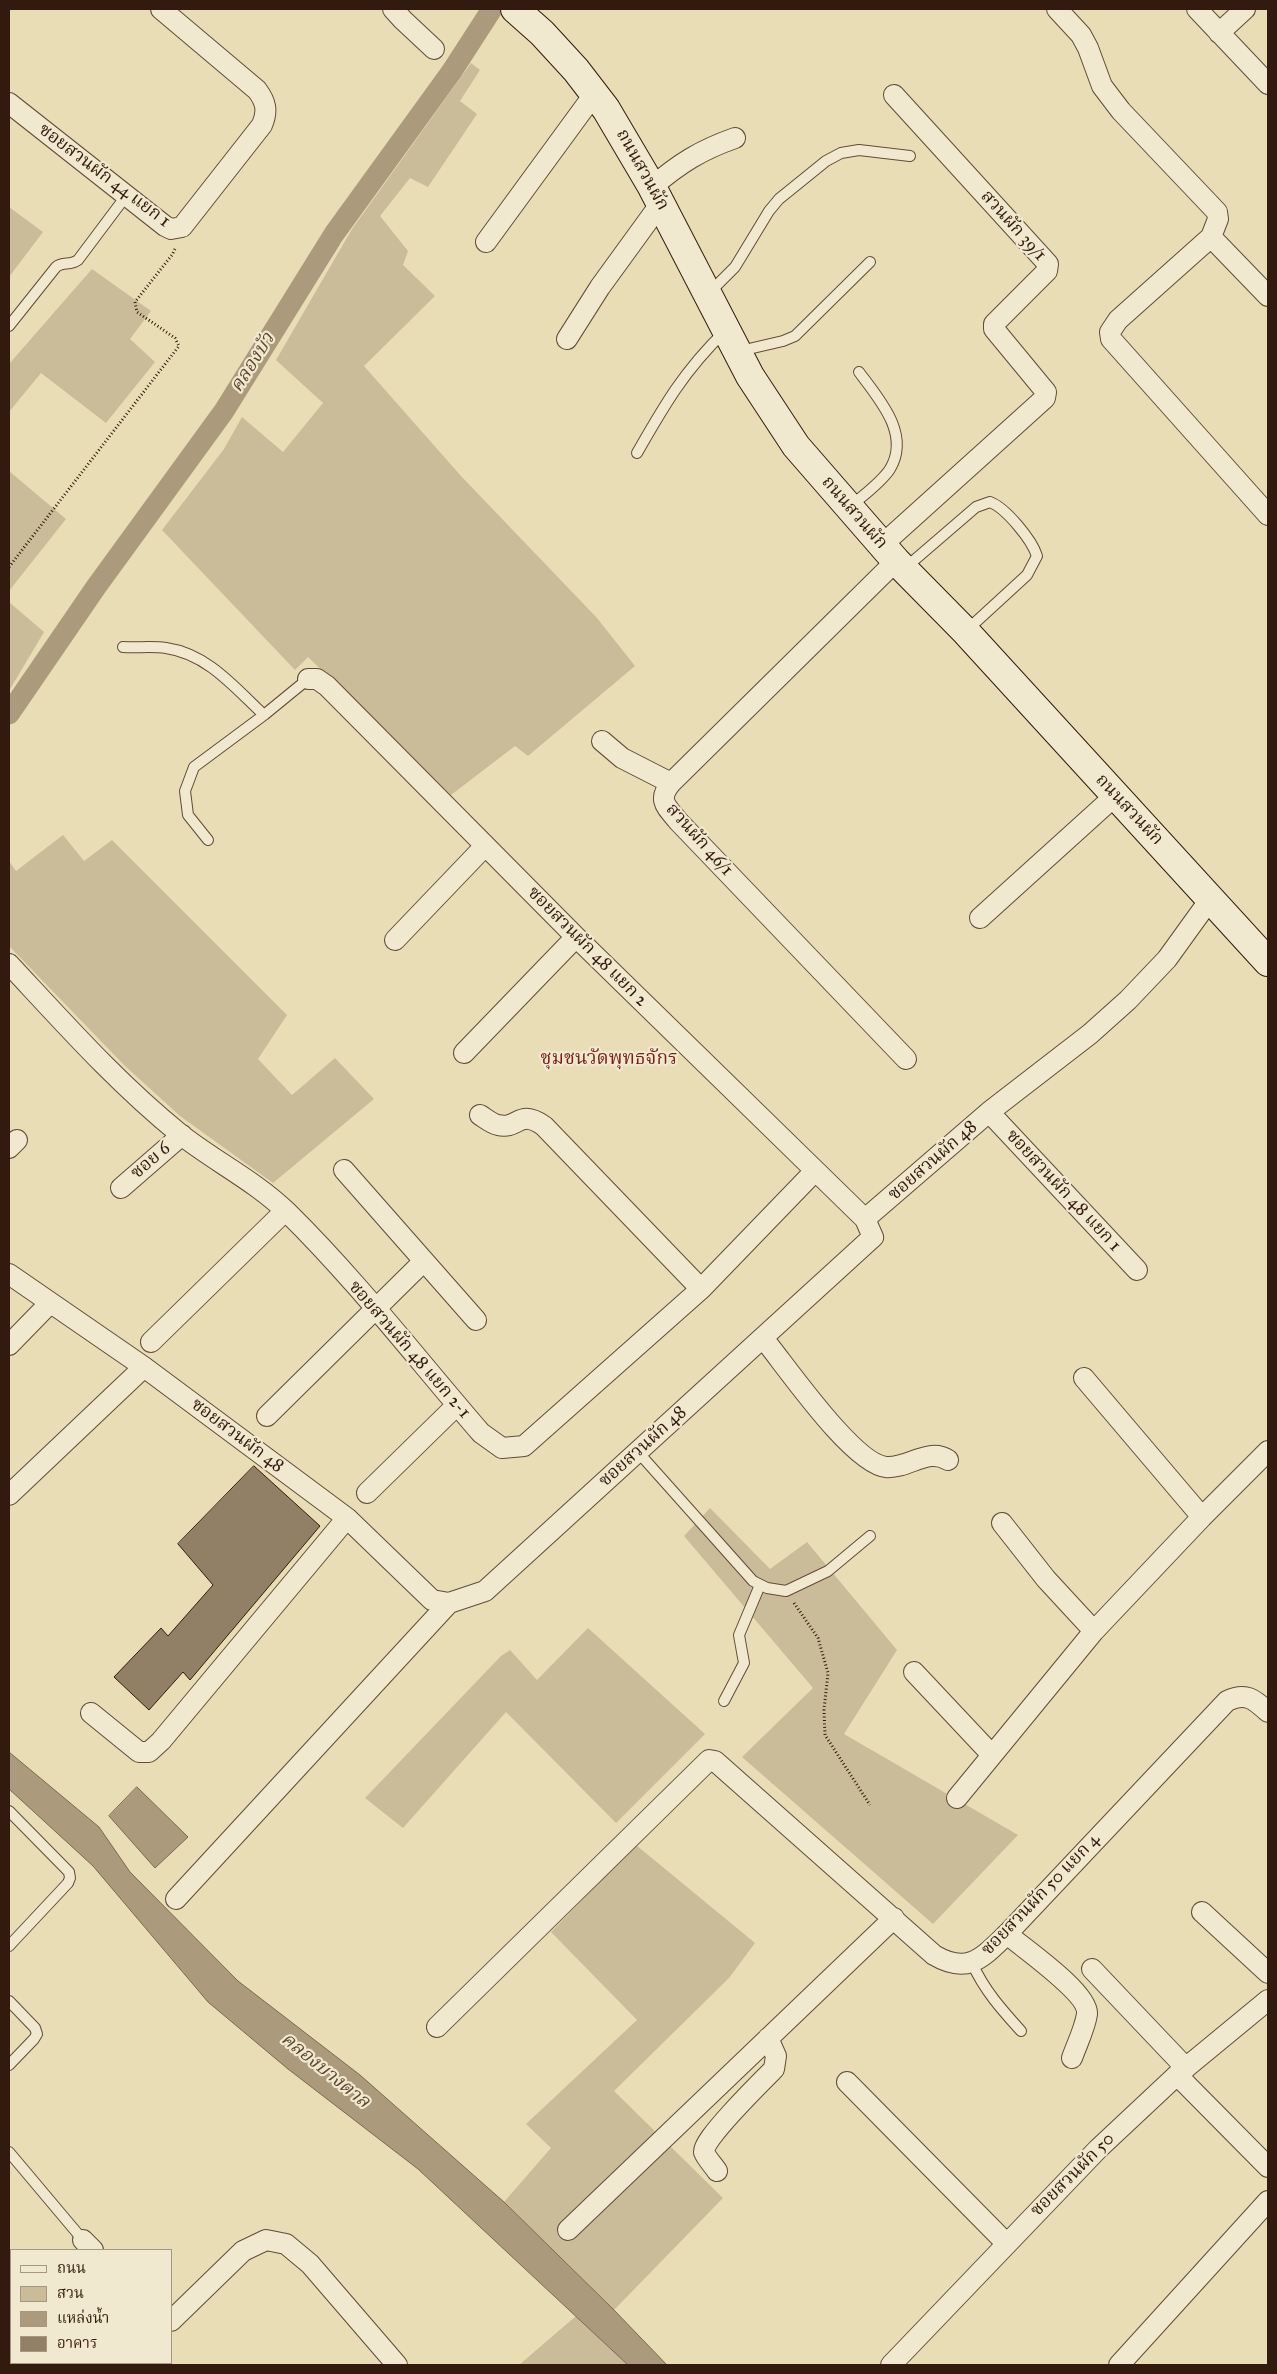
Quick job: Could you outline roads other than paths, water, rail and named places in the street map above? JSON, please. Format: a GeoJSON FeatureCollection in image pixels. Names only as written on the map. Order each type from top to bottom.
{"type":"FeatureCollection","features":[{"type":"Feature","properties":{"kind":"street","name":"ซอยสวนผัก 44 แยก 1"},"geometry":{"type":"LineString","coordinates":[[9,103],[166,226],[177,229],[186,224],[262,125],[265,117],[266,103],[257,90],[161,9]]}},
{"type":"Feature","properties":{"kind":"street"},"geometry":{"type":"LineString","coordinates":[[394,9],[434,49]]}},
{"type":"Feature","properties":{"kind":"street","name":"ถนนสวนผัก"},"geometry":{"type":"LineString","coordinates":[[515,9],[542,33],[595,93],[657,195],[764,400],[796,446],[894,558],[966,632],[1268,962]]}},
{"type":"Feature","properties":{"kind":"street"},"geometry":{"type":"LineString","coordinates":[[1057,9],[1081,35],[1088,48],[1102,86],[1122,111],[1217,212],[1218,219],[1211,237],[1118,320],[1110,332],[1111,339],[1268,515]]}},
{"type":"Feature","properties":{"kind":"street"},"geometry":{"type":"LineString","coordinates":[[1197,9],[1268,84]]}},
{"type":"Feature","properties":{"kind":"street"},"geometry":{"type":"LineString","coordinates":[[1219,33],[1245,9]]}},
{"type":"Feature","properties":{"kind":"street"},"geometry":{"type":"LineString","coordinates":[[486,242],[595,93]]}},
{"type":"Feature","properties":{"kind":"street","name":"สวนผัก 39/1"},"geometry":{"type":"LineString","coordinates":[[894,96],[1048,264],[1047,271],[994,324],[994,329],[1046,392],[1045,398],[894,558]]}},
{"type":"Feature","properties":{"kind":"street"},"geometry":{"type":"LineString","coordinates":[[567,339],[657,195],[688,158],[704,149],[735,138]]}},
{"type":"Feature","properties":{"kind":"street"},"geometry":{"type":"LineString","coordinates":[[1211,237],[1268,296]]}},
{"type":"Feature","properties":{"kind":"street","name":"สวนผัก 46/1"},"geometry":{"type":"LineString","coordinates":[[894,558],[670,783],[664,791],[662,798],[678,820],[906,1059]]}},
{"type":"Feature","properties":{"kind":"street","name":"ซอยสวนผัก 48 แยก 2"},"geometry":{"type":"LineString","coordinates":[[308,679],[317,679],[327,686],[576,937],[865,1220]]}},
{"type":"Feature","properties":{"kind":"street"},"geometry":{"type":"LineString","coordinates":[[602,741],[622,758],[670,783]]}},
{"type":"Feature","properties":{"kind":"street"},"geometry":{"type":"LineString","coordinates":[[980,918],[1116,795]]}},
{"type":"Feature","properties":{"kind":"street"},"geometry":{"type":"LineString","coordinates":[[395,940],[485,846]]}},
{"type":"Feature","properties":{"kind":"street","name":"ซอยสวนผัก 48"},"geometry":{"type":"LineString","coordinates":[[9,1274],[144,1367],[347,1518],[432,1600],[449,1603],[485,1591],[763,1338],[872,1236],[865,1220],[990,1112],[1090,1034],[1128,1000],[1167,959],[1211,898]]}},
{"type":"Feature","properties":{"kind":"street"},"geometry":{"type":"LineString","coordinates":[[464,1053],[576,937]]}},
{"type":"Feature","properties":{"kind":"street","name":"ซอยสวนผัก 48 แยก 2-1"},"geometry":{"type":"LineString","coordinates":[[9,964],[120,1082],[182,1135],[286,1211],[376,1308],[481,1433],[502,1448],[524,1446],[701,1289],[815,1171]]}},
{"type":"Feature","properties":{"kind":"street","name":"ซอยสวนผัก 48 แยก 1"},"geometry":{"type":"LineString","coordinates":[[990,1112],[1137,1270]]}},
{"type":"Feature","properties":{"kind":"street"},"geometry":{"type":"LineString","coordinates":[[480,1115],[496,1125],[510,1125],[526,1118],[533,1119],[544,1126],[701,1289]]}},
{"type":"Feature","properties":{"kind":"street","name":"ซอย 6"},"geometry":{"type":"LineString","coordinates":[[121,1188],[182,1135]]}},
{"type":"Feature","properties":{"kind":"street"},"geometry":{"type":"LineString","coordinates":[[344,1170],[476,1320]]}},
{"type":"Feature","properties":{"kind":"street"},"geometry":{"type":"LineString","coordinates":[[151,1342],[286,1211]]}},
{"type":"Feature","properties":{"kind":"street"},"geometry":{"type":"LineString","coordinates":[[267,1416],[424,1261]]}},
{"type":"Feature","properties":{"kind":"street"},"geometry":{"type":"LineString","coordinates":[[9,1345],[50,1303]]}},
{"type":"Feature","properties":{"kind":"street"},"geometry":{"type":"LineString","coordinates":[[763,1338],[847,1443],[874,1465],[887,1467],[903,1465],[932,1455],[940,1455],[948,1460]]}},
{"type":"Feature","properties":{"kind":"street"},"geometry":{"type":"LineString","coordinates":[[9,1495],[144,1367]]}},
{"type":"Feature","properties":{"kind":"street"},"geometry":{"type":"LineString","coordinates":[[1084,1378],[1202,1517]]}},
{"type":"Feature","properties":{"kind":"street"},"geometry":{"type":"LineString","coordinates":[[367,1493],[457,1405]]}},
{"type":"Feature","properties":{"kind":"street"},"geometry":{"type":"LineString","coordinates":[[957,1798],[1094,1631],[1202,1517],[1268,1452]]}},
{"type":"Feature","properties":{"kind":"street"},"geometry":{"type":"LineString","coordinates":[[91,1713],[139,1752],[149,1752],[161,1741],[347,1518]]}},
{"type":"Feature","properties":{"kind":"street"},"geometry":{"type":"LineString","coordinates":[[1002,1523],[1046,1579],[1094,1631]]}},
{"type":"Feature","properties":{"kind":"street"},"geometry":{"type":"LineString","coordinates":[[176,1899],[449,1603]]}},
{"type":"Feature","properties":{"kind":"street"},"geometry":{"type":"LineString","coordinates":[[914,1672],[992,1754]]}},
{"type":"Feature","properties":{"kind":"street","name":"ซอยสวนผัก 50 แยก 4"},"geometry":{"type":"LineString","coordinates":[[437,2028],[709,1760],[715,1761],[934,1955],[947,1962],[960,1965],[972,1963],[985,1955],[1227,1701],[1244,1696],[1254,1699],[1268,1712]]}},
{"type":"Feature","properties":{"kind":"street"},"geometry":{"type":"LineString","coordinates":[[1202,1912],[1268,1972]]}},
{"type":"Feature","properties":{"kind":"street"},"geometry":{"type":"LineString","coordinates":[[568,2230],[894,1918]]}},
{"type":"Feature","properties":{"kind":"street"},"geometry":{"type":"LineString","coordinates":[[1006,1934],[1071,1987],[1085,2005],[1087,2014],[1072,2058]]}},
{"type":"Feature","properties":{"kind":"street"},"geometry":{"type":"LineString","coordinates":[[1092,1969],[1268,2167]]}},
{"type":"Feature","properties":{"kind":"street","name":"ซอยสวนผัก 50"},"geometry":{"type":"LineString","coordinates":[[891,2365],[1098,2149],[1181,2071],[1268,2000]]}},
{"type":"Feature","properties":{"kind":"street"},"geometry":{"type":"LineString","coordinates":[[717,2171],[704,2152],[704,2148],[712,2135],[774,2069],[776,2056],[768,2038]]}},
{"type":"Feature","properties":{"kind":"street"},"geometry":{"type":"LineString","coordinates":[[847,2082],[1006,2243]]}},
{"type":"Feature","properties":{"kind":"street"},"geometry":{"type":"LineString","coordinates":[[1119,2365],[1268,2201]]}},
{"type":"Feature","properties":{"kind":"street"},"geometry":{"type":"LineString","coordinates":[[172,2321],[244,2251],[266,2240],[286,2244],[310,2264],[397,2365]]}},
{"type":"Feature","properties":{"kind":"lane"},"geometry":{"type":"LineString","coordinates":[[708,293],[735,267],[769,210],[779,199],[826,161],[841,153],[860,150],[910,156]]}},
{"type":"Feature","properties":{"kind":"lane"},"geometry":{"type":"LineString","coordinates":[[9,326],[56,267],[60,264],[73,263],[78,260],[126,196]]}},
{"type":"Feature","properties":{"kind":"lane"},"geometry":{"type":"LineString","coordinates":[[637,453],[682,378],[700,355],[732,341],[783,342],[795,336],[870,262]]}},
{"type":"Feature","properties":{"kind":"lane"},"geometry":{"type":"LineString","coordinates":[[849,508],[889,470],[898,441],[886,409],[860,372]]}},
{"type":"Feature","properties":{"kind":"lane"},"geometry":{"type":"LineString","coordinates":[[894,558],[976,507],[990,502],[997,504],[1034,547],[1037,556],[1027,575],[966,632]]}},
{"type":"Feature","properties":{"kind":"lane"},"geometry":{"type":"LineString","coordinates":[[123,647],[166,648],[186,653],[219,672],[264,715]]}},
{"type":"Feature","properties":{"kind":"lane"},"geometry":{"type":"LineString","coordinates":[[208,840],[188,815],[185,792],[194,767],[264,715],[308,679]]}},
{"type":"Feature","properties":{"kind":"lane"},"geometry":{"type":"LineString","coordinates":[[638,1452],[753,1581],[760,1585],[786,1591],[828,1571],[870,1536]]}},
{"type":"Feature","properties":{"kind":"lane"},"geometry":{"type":"LineString","coordinates":[[724,1702],[744,1662],[739,1635],[760,1585]]}},
{"type":"Feature","properties":{"kind":"lane"},"geometry":{"type":"LineString","coordinates":[[9,1811],[69,1872],[70,1878],[68,1884],[9,1946]]}},
{"type":"Feature","properties":{"kind":"lane"},"geometry":{"type":"LineString","coordinates":[[972,1963],[979,1979],[992,1999],[1022,2031]]}},
{"type":"Feature","properties":{"kind":"lane"},"geometry":{"type":"LineString","coordinates":[[9,2001],[35,2028],[37,2034],[9,2065]]}},
{"type":"Feature","properties":{"kind":"lane"},"geometry":{"type":"LineString","coordinates":[[9,2152],[88,2245]]}},
{"type":"Feature","properties":{"kind":"water","name":"คลองบางตาล"},"geometry":{"type":"Polygon","coordinates":[[[9,1752],[99,1827],[130,1872],[238,1981],[360,2075],[504,2202],[667,2365],[628,2365],[418,2169],[288,2069],[208,2002],[93,1866],[9,1789],[9,1752]]]}},
{"type":"Feature","properties":{"kind":"water"},"geometry":{"type":"Polygon","coordinates":[[[137,1787],[188,1837],[155,1868],[109,1816],[137,1787]]]}},
{"type":"Feature","properties":{"kind":"waterway","name":"คลองบัว"},"geometry":{"type":"LineString","coordinates":[[9,714],[96,587],[224,411],[334,234],[452,71],[492,9]]}},
{"type":"Feature","properties":{"kind":"district","name":"ชุมชนวัดพุทธจักร"},"geometry":{"type":"Point","coordinates":[609,1059]}}]}
